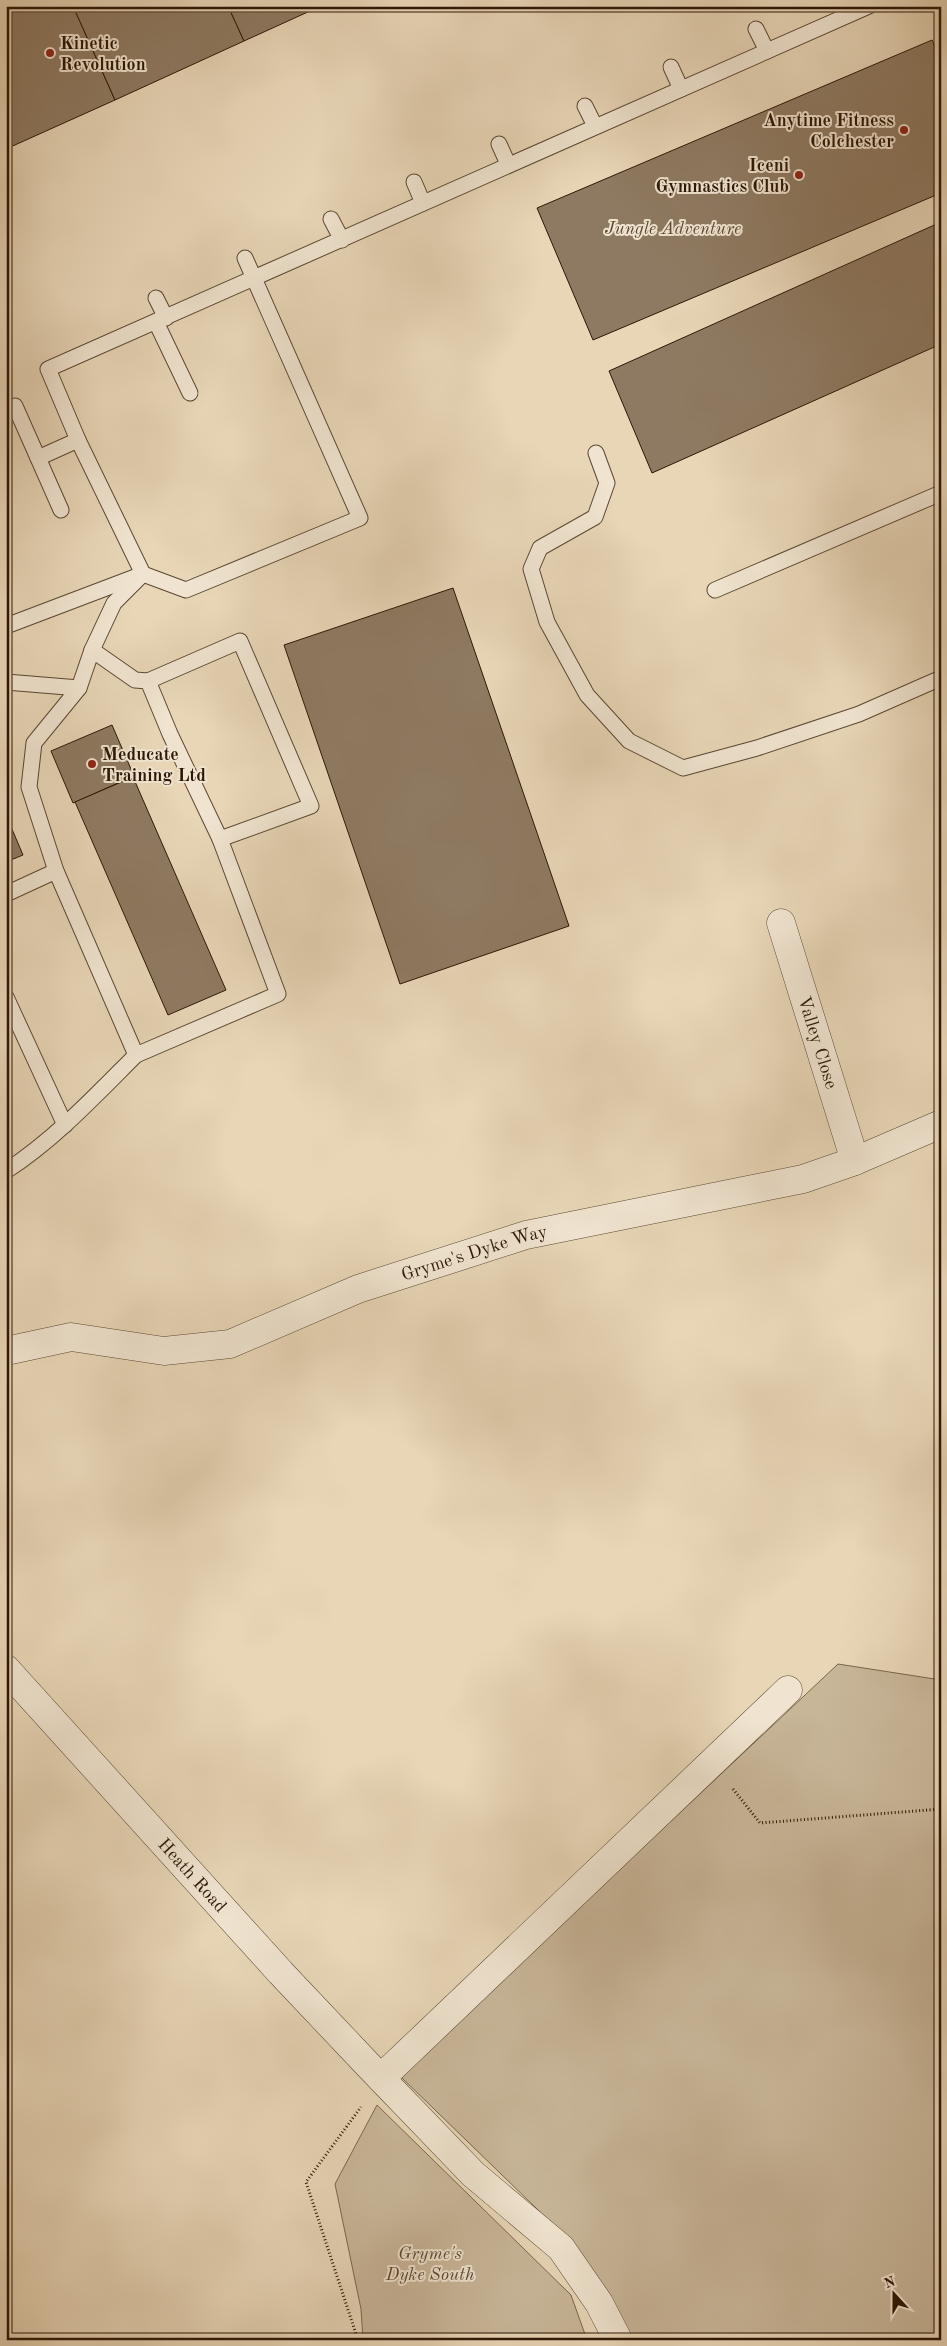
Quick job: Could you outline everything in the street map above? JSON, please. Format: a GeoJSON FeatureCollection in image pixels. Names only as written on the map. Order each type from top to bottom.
{"type":"FeatureCollection","features":[{"type":"Feature","properties":{"kind":"street","name":"Valley Close"},"geometry":{"type":"LineString","coordinates":[[781,924],[855,1161]]}},
{"type":"Feature","properties":{"kind":"street","name":"Gryme's Dyke Way"},"geometry":{"type":"LineString","coordinates":[[6,1351],[71,1337],[164,1351],[230,1344],[358,1289],[526,1235],[695,1203],[803,1179],[855,1161],[941,1124]]}},
{"type":"Feature","properties":{"kind":"street","name":"Heath Road"},"geometry":{"type":"LineString","coordinates":[[6,1669],[281,1973],[473,2174],[561,2248],[599,2303],[618,2340]]}},
{"type":"Feature","properties":{"kind":"street"},"geometry":{"type":"LineString","coordinates":[[381,2078],[788,1690]]}},
{"type":"Feature","properties":{"kind":"lane"},"geometry":{"type":"LineString","coordinates":[[143,574],[78,440],[48,369],[766,51],[849,10],[870,6]]}},
{"type":"Feature","properties":{"kind":"lane"},"geometry":{"type":"LineString","coordinates":[[756,29],[766,51]]}},
{"type":"Feature","properties":{"kind":"lane"},"geometry":{"type":"LineString","coordinates":[[671,67],[681,89]]}},
{"type":"Feature","properties":{"kind":"lane"},"geometry":{"type":"LineString","coordinates":[[585,106],[595,126]]}},
{"type":"Feature","properties":{"kind":"lane"},"geometry":{"type":"LineString","coordinates":[[499,144],[508,164]]}},
{"type":"Feature","properties":{"kind":"lane"},"geometry":{"type":"LineString","coordinates":[[414,182],[424,203]]}},
{"type":"Feature","properties":{"kind":"lane"},"geometry":{"type":"LineString","coordinates":[[331,219],[342,240]]}},
{"type":"Feature","properties":{"kind":"lane"},"geometry":{"type":"LineString","coordinates":[[6,626],[143,574],[186,590],[360,518],[245,258]]}},
{"type":"Feature","properties":{"kind":"lane"},"geometry":{"type":"LineString","coordinates":[[156,298],[161,320],[190,393]]}},
{"type":"Feature","properties":{"kind":"lane"},"geometry":{"type":"LineString","coordinates":[[15,406],[61,510]]}},
{"type":"Feature","properties":{"kind":"lane"},"geometry":{"type":"LineString","coordinates":[[38,458],[78,440]]}},
{"type":"Feature","properties":{"kind":"lane"},"geometry":{"type":"LineString","coordinates":[[596,453],[607,483],[595,517],[540,548],[531,569],[547,622],[586,695],[630,742],[683,768],[757,748],[859,714],[941,678]]}},
{"type":"Feature","properties":{"kind":"lane"},"geometry":{"type":"LineString","coordinates":[[715,590],[941,493]]}},
{"type":"Feature","properties":{"kind":"lane"},"geometry":{"type":"LineString","coordinates":[[136,1055],[56,871],[29,787],[34,743],[79,688],[92,650],[114,603],[143,574]]}},
{"type":"Feature","properties":{"kind":"lane"},"geometry":{"type":"LineString","coordinates":[[92,650],[135,680],[148,681],[240,641],[311,806],[220,839]]}},
{"type":"Feature","properties":{"kind":"lane"},"geometry":{"type":"LineString","coordinates":[[6,1171],[26,1158],[65,1125],[136,1055],[278,994],[220,839],[170,734],[148,681]]}},
{"type":"Feature","properties":{"kind":"lane"},"geometry":{"type":"LineString","coordinates":[[6,682],[79,688]]}},
{"type":"Feature","properties":{"kind":"lane"},"geometry":{"type":"LineString","coordinates":[[6,894],[56,871]]}},
{"type":"Feature","properties":{"kind":"lane"},"geometry":{"type":"LineString","coordinates":[[6,997],[65,1125]]}},
{"type":"Feature","properties":{"kind":"path"},"geometry":{"type":"LineString","coordinates":[[713,1763],[760,1823],[941,1809]]}},
{"type":"Feature","properties":{"kind":"path"},"geometry":{"type":"LineString","coordinates":[[358,2340],[306,2182],[381,2078]]}},
{"type":"Feature","properties":{"kind":"green space"},"geometry":{"type":"Polygon","coordinates":[[[838,1664],[941,1680],[941,2340],[618,2340],[570,2241],[400,2076],[838,1664]]]}},
{"type":"Feature","properties":{"kind":"green space","name":"Gryme's Dyke South"},"geometry":{"type":"Polygon","coordinates":[[[377,2105],[571,2295],[587,2340],[363,2340],[361,2309],[335,2184],[377,2105]]]}},
{"type":"Feature","properties":{"kind":"building","name":"Kinetic Revolution"},"geometry":{"type":"Polygon","coordinates":[[[6,6],[73,6],[115,100],[6,149],[6,6]]]}},
{"type":"Feature","properties":{"kind":"building"},"geometry":{"type":"Polygon","coordinates":[[[73,6],[228,6],[244,41],[115,100],[73,6]]]}},
{"type":"Feature","properties":{"kind":"building"},"geometry":{"type":"Polygon","coordinates":[[[228,6],[321,6],[244,41],[228,6]]]}},
{"type":"Feature","properties":{"kind":"building"},"geometry":{"type":"Polygon","coordinates":[[[932,40],[941,60],[941,193],[593,340],[537,208],[932,40]]]}},
{"type":"Feature","properties":{"kind":"building"},"geometry":{"type":"Polygon","coordinates":[[[941,222],[941,344],[652,473],[609,371],[941,222]]]}},
{"type":"Feature","properties":{"kind":"building"},"geometry":{"type":"Polygon","coordinates":[[[453,588],[569,926],[400,984],[284,645],[453,588]]]}},
{"type":"Feature","properties":{"kind":"building","name":"Meducate Training Ltd"},"geometry":{"type":"Polygon","coordinates":[[[112,725],[134,776],[73,803],[51,751],[112,725]]]}},
{"type":"Feature","properties":{"kind":"building"},"geometry":{"type":"Polygon","coordinates":[[[133,777],[226,990],[168,1015],[75,802],[133,777]]]}},
{"type":"Feature","properties":{"kind":"building"},"geometry":{"type":"Polygon","coordinates":[[[6,815],[23,855],[6,862],[6,815]]]}},
{"type":"Feature","properties":{"kind":"place","name":"Kinetic Revolution"},"geometry":{"type":"Point","coordinates":[50,53]}},
{"type":"Feature","properties":{"kind":"place","name":"Anytime Fitness Colchester"},"geometry":{"type":"Point","coordinates":[904,130]}},
{"type":"Feature","properties":{"kind":"place","name":"Iceni Gymnastics Club"},"geometry":{"type":"Point","coordinates":[799,175]}},
{"type":"Feature","properties":{"kind":"place","name":"Meducate Training Ltd"},"geometry":{"type":"Point","coordinates":[92,764]}},
{"type":"Feature","properties":{"kind":"park label","name":"Jungle Adventure"},"geometry":{"type":"Point","coordinates":[673,228]}}]}
